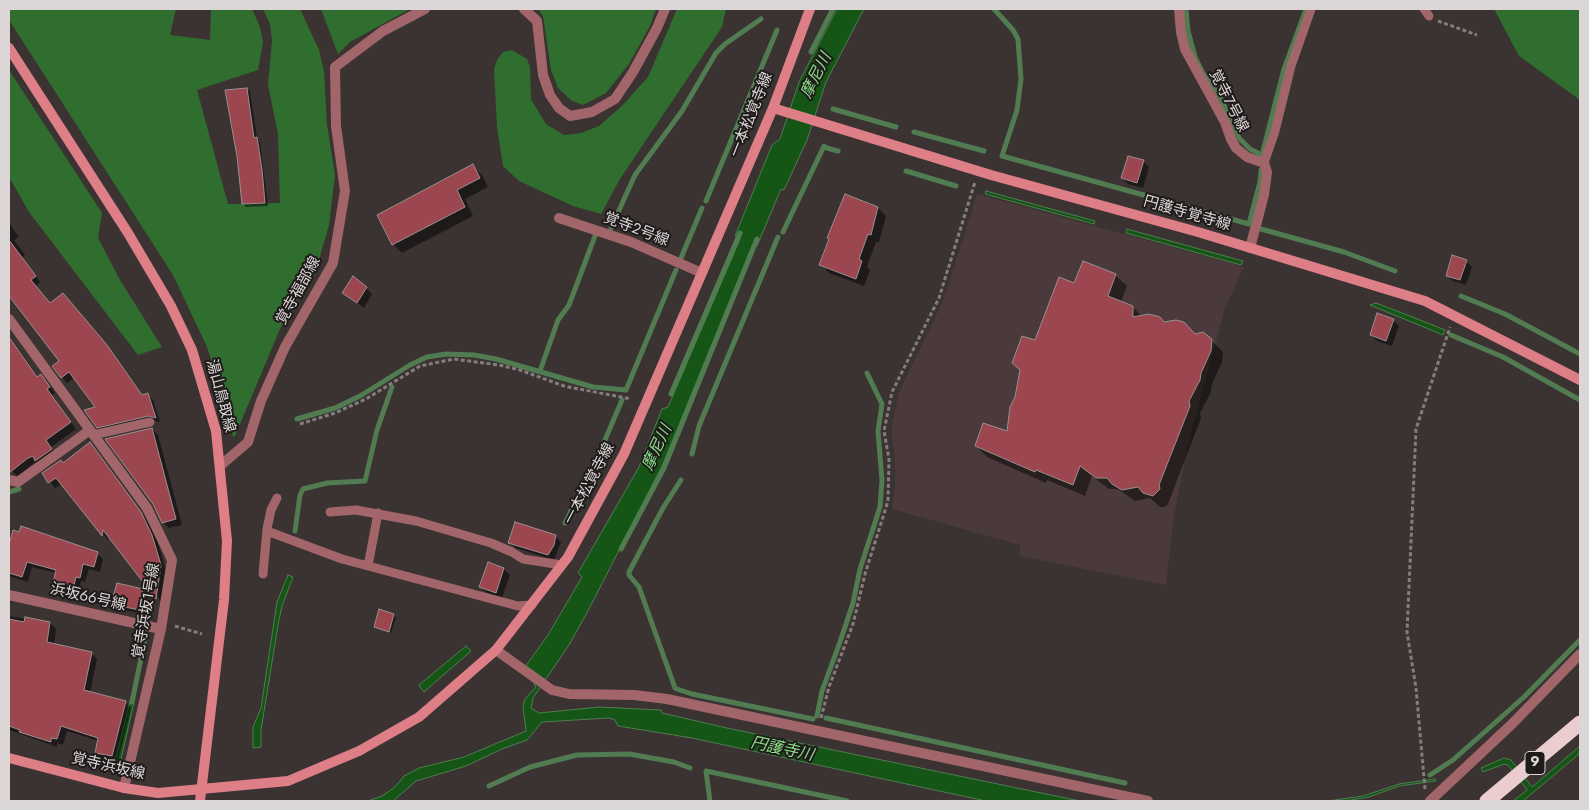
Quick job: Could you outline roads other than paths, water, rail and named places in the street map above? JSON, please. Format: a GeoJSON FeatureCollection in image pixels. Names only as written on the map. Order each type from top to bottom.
{"type":"FeatureCollection","features":[{"type":"Feature","properties":{"kind":"highway","name":"9"},"geometry":{"type":"LineString","coordinates":[[1487,801],[1580,723]]}},
{"type":"Feature","properties":{"kind":"main road","name":"一本松覚寺線"},"geometry":{"type":"LineString","coordinates":[[203,788],[288,781],[359,751],[420,717],[496,650],[532,605],[562,564],[624,454],[773,108],[810,9]]}},
{"type":"Feature","properties":{"kind":"main road","name":"湯山鳥取線"},"geometry":{"type":"LineString","coordinates":[[9,48],[128,233],[171,306],[192,350],[216,431],[227,551],[224,600],[200,801]]}},
{"type":"Feature","properties":{"kind":"main road","name":"円護寺覚寺線"},"geometry":{"type":"LineString","coordinates":[[773,108],[979,172],[1250,248],[1425,301],[1580,380]]}},
{"type":"Feature","properties":{"kind":"main road","name":"覚寺浜坂線"},"geometry":{"type":"LineString","coordinates":[[9,758],[124,788],[158,793],[203,788]]}},
{"type":"Feature","properties":{"kind":"street","name":"覚寺福部線"},"geometry":{"type":"LineString","coordinates":[[220,466],[248,442],[262,401],[285,347],[333,263],[345,191],[336,126],[335,67],[383,31],[425,9]]}},
{"type":"Feature","properties":{"kind":"street"},"geometry":{"type":"LineString","coordinates":[[524,9],[536,22],[543,75],[550,95],[559,108],[570,116],[592,112],[615,100],[658,28],[665,9]]}},
{"type":"Feature","properties":{"kind":"street","name":"覚寺7号線"},"geometry":{"type":"LineString","coordinates":[[1179,9],[1185,49],[1225,122],[1233,144],[1246,157],[1264,163]]}},
{"type":"Feature","properties":{"kind":"street"},"geometry":{"type":"LineString","coordinates":[[1250,248],[1264,195],[1267,172],[1264,163]]}},
{"type":"Feature","properties":{"kind":"street","name":"覚寺2号線"},"geometry":{"type":"LineString","coordinates":[[559,218],[631,242],[702,273]]}},
{"type":"Feature","properties":{"kind":"street","name":"覚寺浜坂1号線"},"geometry":{"type":"LineString","coordinates":[[9,320],[147,508],[172,560],[161,629],[124,788]]}},
{"type":"Feature","properties":{"kind":"street"},"geometry":{"type":"LineString","coordinates":[[9,480],[18,482],[91,433]]}},
{"type":"Feature","properties":{"kind":"street","name":"浜坂66号線"},"geometry":{"type":"LineString","coordinates":[[9,595],[161,629]]}},
{"type":"Feature","properties":{"kind":"street"},"geometry":{"type":"LineString","coordinates":[[496,650],[509,662],[546,688],[569,694],[634,695],[667,699],[1124,799],[1148,801]]}},
{"type":"Feature","properties":{"kind":"street"},"geometry":{"type":"LineString","coordinates":[[1430,801],[1512,724],[1580,654]]}},
{"type":"Feature","properties":{"kind":"lane"},"geometry":{"type":"LineString","coordinates":[[1264,163],[1275,130],[1291,66],[1311,9]]}},
{"type":"Feature","properties":{"kind":"lane"},"geometry":{"type":"LineString","coordinates":[[91,433],[150,422]]}},
{"type":"Feature","properties":{"kind":"lane"},"geometry":{"type":"LineString","coordinates":[[263,574],[271,510],[278,498]]}},
{"type":"Feature","properties":{"kind":"lane"},"geometry":{"type":"LineString","coordinates":[[330,512],[356,510],[416,521],[491,543],[523,559],[562,564]]}},
{"type":"Feature","properties":{"kind":"lane"},"geometry":{"type":"LineString","coordinates":[[368,566],[378,513]]}},
{"type":"Feature","properties":{"kind":"lane"},"geometry":{"type":"LineString","coordinates":[[267,531],[342,559],[518,606],[532,605]]}},
{"type":"Feature","properties":{"kind":"water"},"geometry":{"type":"Polygon","coordinates":[[[837,9],[864,9],[826,82],[807,140],[784,190],[781,189],[757,246],[753,244],[663,464],[589,609],[569,645],[533,698],[531,708],[539,713],[599,707],[661,710],[662,713],[727,728],[1080,801],[986,801],[692,738],[618,726],[615,720],[609,718],[542,722],[527,740],[502,749],[466,766],[416,781],[393,801],[368,801],[382,796],[395,787],[404,776],[419,768],[464,757],[526,731],[523,707],[525,699],[536,687],[525,667],[548,635],[582,577],[578,573],[639,467],[662,409],[668,407],[740,239],[735,236],[772,145],[780,139],[799,82],[837,9]]]}},
{"type":"Feature","properties":{"kind":"water"},"geometry":{"type":"Polygon","coordinates":[[[986,191],[1095,221],[1094,224],[985,194],[986,191]]]}},
{"type":"Feature","properties":{"kind":"water"},"geometry":{"type":"Polygon","coordinates":[[[1127,229],[1243,261],[1241,265],[1126,233],[1127,229]]]}},
{"type":"Feature","properties":{"kind":"water"},"geometry":{"type":"Polygon","coordinates":[[[1376,303],[1445,330],[1443,335],[1370,305],[1376,303]]]}},
{"type":"Feature","properties":{"kind":"water"},"geometry":{"type":"Polygon","coordinates":[[[288,575],[293,577],[282,606],[278,625],[261,730],[261,747],[253,748],[253,727],[261,708],[277,602],[288,575]]]}},
{"type":"Feature","properties":{"kind":"water"},"geometry":{"type":"Polygon","coordinates":[[[466,646],[471,651],[424,692],[419,685],[466,646]]]}},
{"type":"Feature","properties":{"kind":"water"},"geometry":{"type":"Polygon","coordinates":[[[131,697],[135,698],[119,768],[114,766],[131,697]]]}},
{"type":"Feature","properties":{"kind":"water"},"geometry":{"type":"Polygon","coordinates":[[[1580,746],[1579,754],[1523,801],[1513,801],[1527,790],[1508,765],[1504,764],[1483,772],[1481,768],[1504,758],[1511,760],[1532,787],[1580,746]]]}},
{"type":"Feature","properties":{"kind":"water"},"geometry":{"type":"Polygon","coordinates":[[[1435,779],[1436,781],[1399,786],[1369,797],[1346,801],[1328,801],[1363,796],[1399,784],[1435,779]]]}},
{"type":"Feature","properties":{"kind":"waterway","name":"摩尼川"},"geometry":{"type":"LineString","coordinates":[[811,52],[833,9]]}},
{"type":"Feature","properties":{"kind":"waterway"},"geometry":{"type":"LineString","coordinates":[[994,9],[1013,30],[1018,39],[1021,79],[1017,110],[1002,156],[1249,224],[1260,182],[1261,170]]}},
{"type":"Feature","properties":{"kind":"waterway"},"geometry":{"type":"LineString","coordinates":[[1186,9],[1188,31],[1195,57],[1204,75],[1220,97],[1239,138],[1250,149],[1262,155],[1284,69],[1306,9]]}},
{"type":"Feature","properties":{"kind":"waterway"},"geometry":{"type":"LineString","coordinates":[[611,228],[635,175],[682,111],[716,53],[725,44],[761,19]]}},
{"type":"Feature","properties":{"kind":"waterway"},"geometry":{"type":"LineString","coordinates":[[706,201],[777,30]]}},
{"type":"Feature","properties":{"kind":"waterway"},"geometry":{"type":"LineString","coordinates":[[833,109],[896,127]]}},
{"type":"Feature","properties":{"kind":"waterway"},"geometry":{"type":"LineString","coordinates":[[914,132],[984,151]]}},
{"type":"Feature","properties":{"kind":"waterway"},"geometry":{"type":"LineString","coordinates":[[783,232],[824,146]]}},
{"type":"Feature","properties":{"kind":"waterway"},"geometry":{"type":"LineString","coordinates":[[827,148],[838,151]]}},
{"type":"Feature","properties":{"kind":"waterway"},"geometry":{"type":"LineString","coordinates":[[906,171],[956,186]]}},
{"type":"Feature","properties":{"kind":"waterway"},"geometry":{"type":"LineString","coordinates":[[681,258],[702,208]]}},
{"type":"Feature","properties":{"kind":"waterway"},"geometry":{"type":"LineString","coordinates":[[1261,229],[1344,252],[1395,271]]}},
{"type":"Feature","properties":{"kind":"waterway"},"geometry":{"type":"LineString","coordinates":[[671,394],[740,233]]}},
{"type":"Feature","properties":{"kind":"waterway"},"geometry":{"type":"LineString","coordinates":[[540,371],[558,320],[569,305],[595,236]]}},
{"type":"Feature","properties":{"kind":"waterway"},"geometry":{"type":"LineString","coordinates":[[692,454],[699,426],[778,237]]}},
{"type":"Feature","properties":{"kind":"waterway","name":"摩尼川"},"geometry":{"type":"LineString","coordinates":[[621,549],[664,468],[757,239]]}},
{"type":"Feature","properties":{"kind":"waterway"},"geometry":{"type":"LineString","coordinates":[[297,419],[335,408],[360,396],[410,365],[427,357],[446,354],[474,355],[496,359],[593,387],[626,390],[676,270]]}},
{"type":"Feature","properties":{"kind":"waterway"},"geometry":{"type":"LineString","coordinates":[[1461,296],[1505,314],[1580,354]]}},
{"type":"Feature","properties":{"kind":"waterway"},"geometry":{"type":"LineString","coordinates":[[1451,335],[1503,357],[1580,400]]}},
{"type":"Feature","properties":{"kind":"waterway"},"geometry":{"type":"LineString","coordinates":[[817,716],[822,691],[853,603],[860,569],[880,507],[882,480],[878,431],[882,404],[867,373]]}},
{"type":"Feature","properties":{"kind":"waterway"},"geometry":{"type":"LineString","coordinates":[[295,531],[300,495],[303,489],[327,483],[365,481],[377,430],[392,387]]}},
{"type":"Feature","properties":{"kind":"waterway"},"geometry":{"type":"LineString","coordinates":[[565,523],[599,454],[622,400]]}},
{"type":"Feature","properties":{"kind":"waterway"},"geometry":{"type":"LineString","coordinates":[[675,688],[639,587],[629,575],[629,572],[663,508],[681,480]]}},
{"type":"Feature","properties":{"kind":"waterway"},"geometry":{"type":"LineString","coordinates":[[9,492],[19,489]]}},
{"type":"Feature","properties":{"kind":"waterway"},"geometry":{"type":"LineString","coordinates":[[132,702],[145,639]]}},
{"type":"Feature","properties":{"kind":"waterway"},"geometry":{"type":"LineString","coordinates":[[1430,775],[1453,760],[1524,697],[1580,640]]}},
{"type":"Feature","properties":{"kind":"waterway"},"geometry":{"type":"LineString","coordinates":[[677,689],[692,694],[813,719]]}},
{"type":"Feature","properties":{"kind":"waterway"},"geometry":{"type":"LineString","coordinates":[[826,718],[1125,783]]}},
{"type":"Feature","properties":{"kind":"waterway"},"geometry":{"type":"LineString","coordinates":[[489,786],[530,767],[577,755],[629,754],[674,762],[690,768]]}},
{"type":"Feature","properties":{"kind":"waterway"},"geometry":{"type":"LineString","coordinates":[[710,801],[706,771],[847,801]]}},
{"type":"Feature","properties":{"kind":"water label","name":"円護寺川"},"geometry":{"type":"Point","coordinates":[782,750]}}]}
